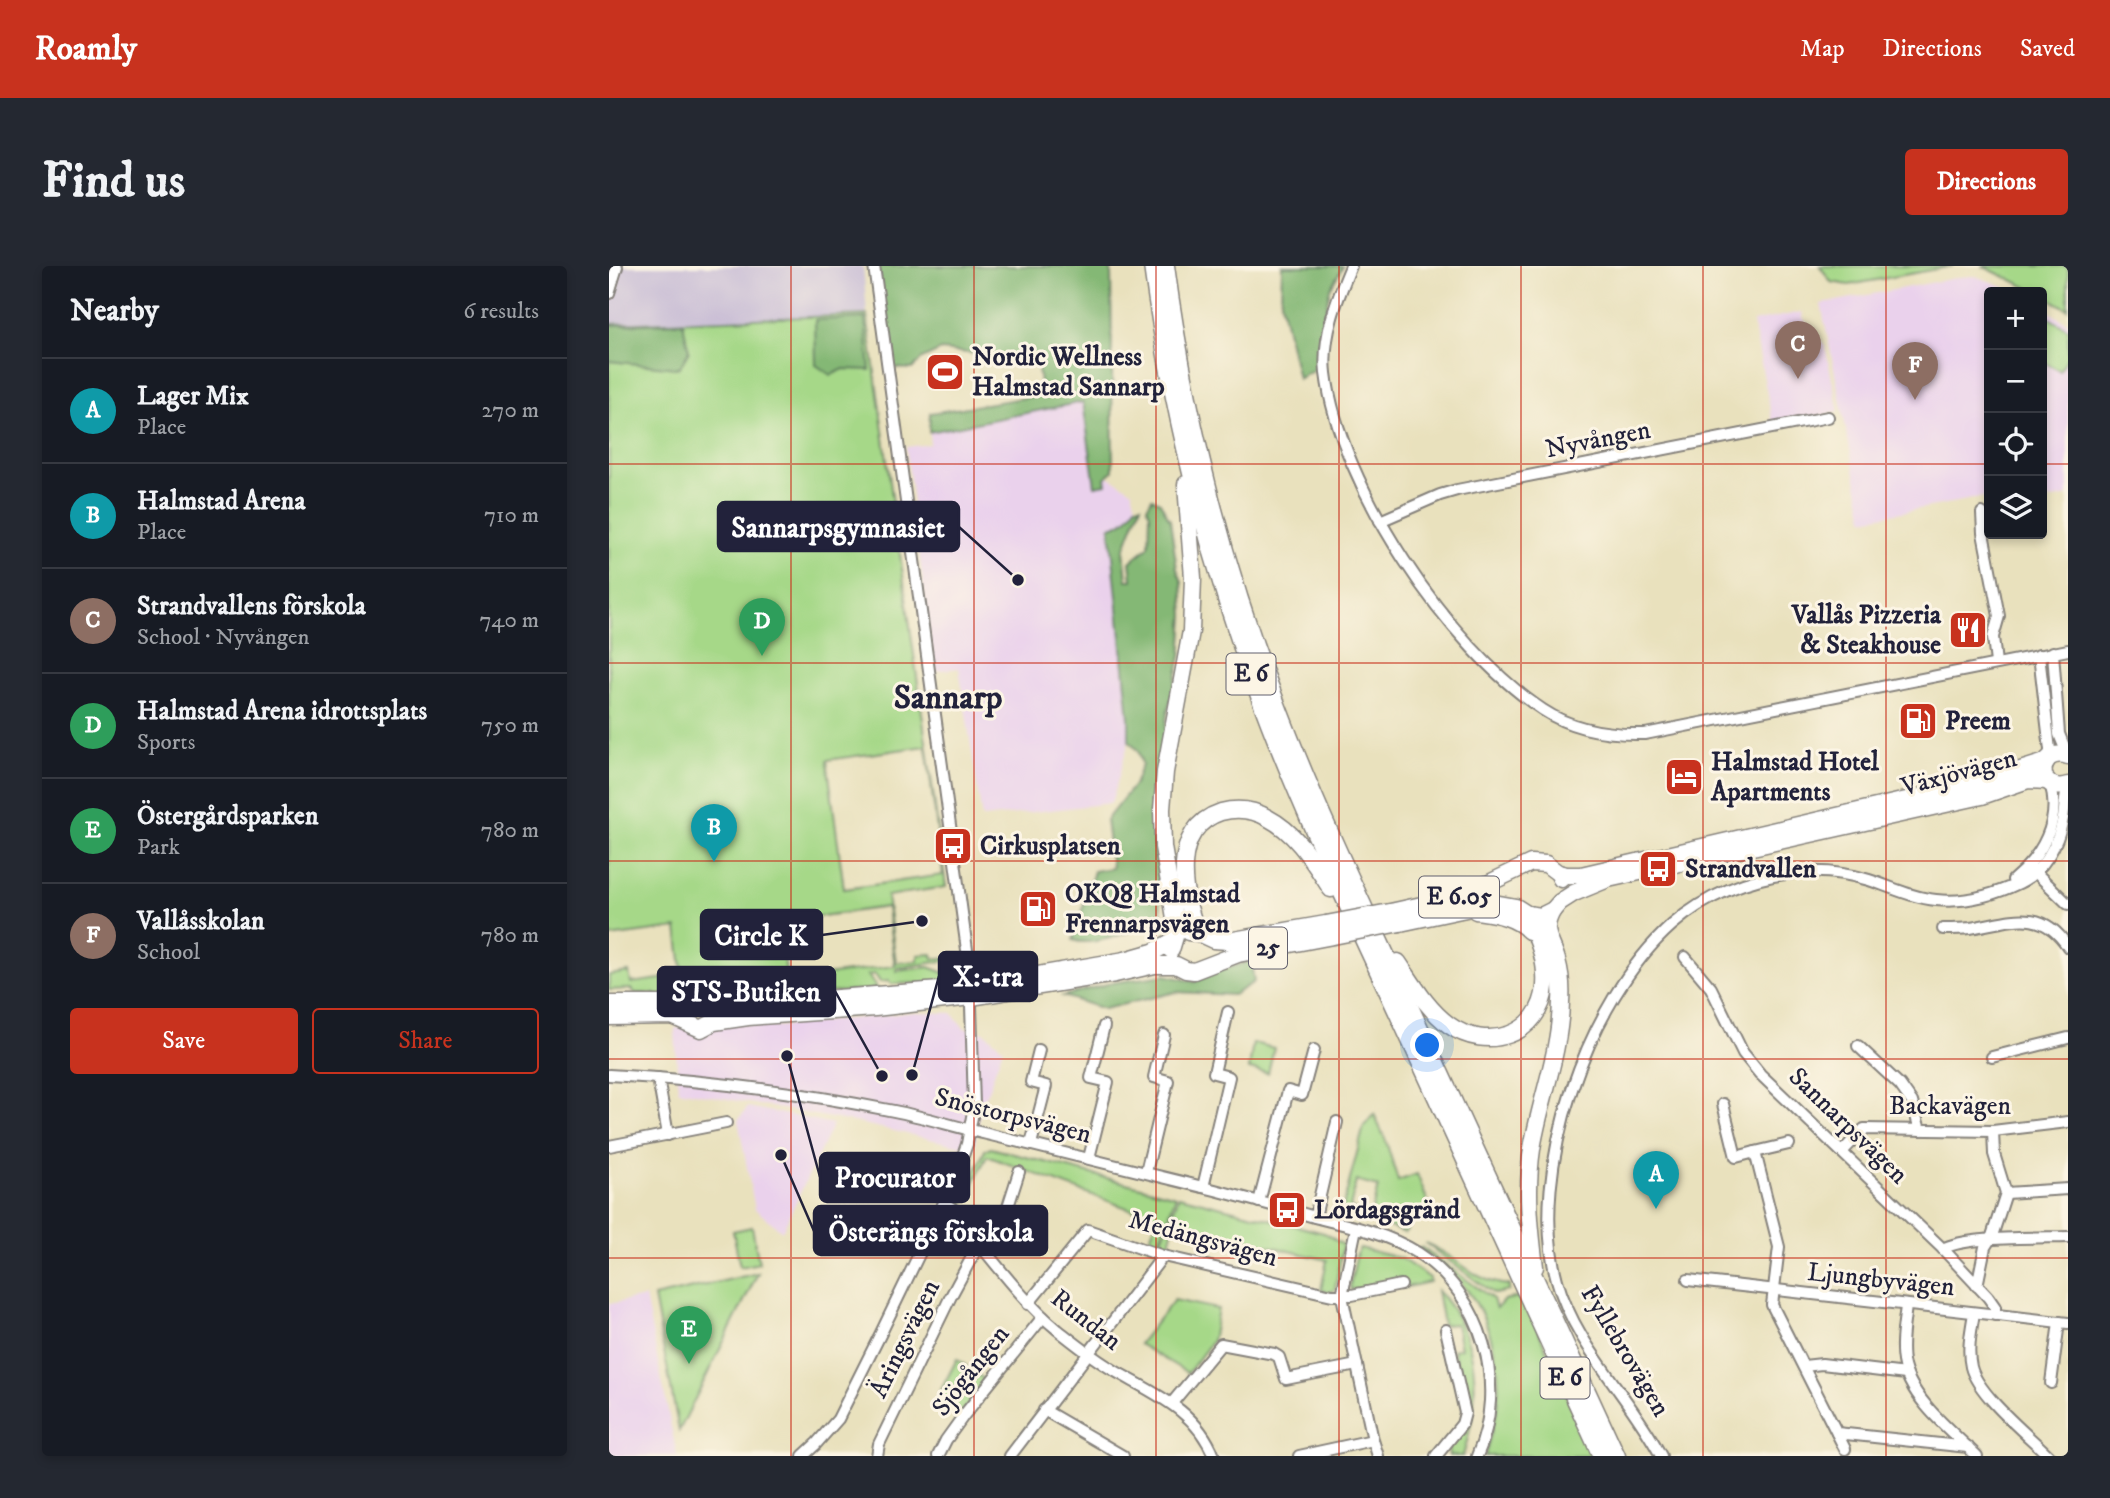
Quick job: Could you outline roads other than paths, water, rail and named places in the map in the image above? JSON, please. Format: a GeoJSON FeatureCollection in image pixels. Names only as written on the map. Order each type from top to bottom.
{"type":"FeatureCollection","features":[{"type":"Feature","properties":{"kind":"highway","name":"E 6"},"geometry":{"type":"LineString","coordinates":[[1152,266],[1168,368],[1206,531],[1248,668],[1296,792],[1366,928],[1617,1456]]}},
{"type":"Feature","properties":{"kind":"highway","name":"E 6"},"geometry":{"type":"LineString","coordinates":[[1166,266],[1196,431],[1219,528],[1277,706],[1366,928],[1601,1456]]}},
{"type":"Feature","properties":{"kind":"highway"},"geometry":{"type":"LineString","coordinates":[[1176,965],[1171,955],[1177,923],[1163,847],[1162,809],[1165,772],[1189,651],[1193,607],[1182,433]]}},
{"type":"Feature","properties":{"kind":"highway","name":"Växjövägen"},"geometry":{"type":"LineString","coordinates":[[1398,917],[1462,896],[1523,865],[1538,862],[1567,876],[1581,874],[1976,784],[2059,754],[2068,756]]}},
{"type":"Feature","properties":{"kind":"highway","name":"Växjövägen"},"geometry":{"type":"LineString","coordinates":[[2047,760],[2044,772],[2049,782]]}},
{"type":"Feature","properties":{"kind":"highway","name":"Växjövägen"},"geometry":{"type":"LineString","coordinates":[[609,1017],[672,1016],[701,1029],[714,1022],[1115,974],[1155,965],[1176,965],[1190,971],[1238,954],[1330,930],[1494,903],[1541,916],[1585,887],[1608,879],[1982,796],[2028,780],[2049,782],[2059,787],[2068,785]]}},
{"type":"Feature","properties":{"kind":"highway"},"geometry":{"type":"LineString","coordinates":[[1204,965],[1210,951],[1201,936],[1184,877],[1184,855],[1188,844],[1206,820],[1223,812],[1240,810],[1259,814],[1289,832],[1306,851],[1430,1007],[1450,1025],[1474,1037],[1501,1038],[1523,1028],[1532,1019],[1543,1000],[1545,988],[1541,948],[1509,891],[1517,870]]}},
{"type":"Feature","properties":{"kind":"highway"},"geometry":{"type":"LineString","coordinates":[[1537,1283],[1528,1192],[1532,1148],[1561,1012],[1561,975],[1546,928],[1563,891],[1558,873]]}},
{"type":"Feature","properties":{"kind":"highway"},"geometry":{"type":"LineString","coordinates":[[1467,909],[1517,921],[1541,948]]}},
{"type":"Feature","properties":{"kind":"highway","name":"Växjövägen"},"geometry":{"type":"LineString","coordinates":[[609,1004],[687,1003],[694,997],[701,996],[724,1006],[736,1006],[971,992],[1125,960],[1153,951],[1186,932],[1220,941],[1330,930]]}},
{"type":"Feature","properties":{"kind":"highway"},"geometry":{"type":"LineString","coordinates":[[714,1002],[718,1012],[714,1022]]}},
{"type":"Feature","properties":{"kind":"highway"},"geometry":{"type":"LineString","coordinates":[[687,1003],[684,1014],[688,1022]]}},
{"type":"Feature","properties":{"kind":"street"},"geometry":{"type":"LineString","coordinates":[[609,293],[619,266]]}},
{"type":"Feature","properties":{"kind":"street"},"geometry":{"type":"LineString","coordinates":[[805,1455],[829,1431],[845,1406],[944,1203],[957,1175],[971,1130],[974,1107],[971,992],[873,266]]}},
{"type":"Feature","properties":{"kind":"street"},"geometry":{"type":"LineString","coordinates":[[1351,266],[1339,293],[1328,333],[1326,371],[1332,411],[1353,463],[1380,521],[1405,563],[1437,606],[1491,666],[1543,711],[1594,731],[1645,734],[2068,650]]}},
{"type":"Feature","properties":{"kind":"street","name":"Nyvången"},"geometry":{"type":"LineString","coordinates":[[1380,521],[1457,490],[1828,417]]}},
{"type":"Feature","properties":{"kind":"street"},"geometry":{"type":"LineString","coordinates":[[1982,513],[1983,533],[1999,616],[1993,637],[1996,663]]}},
{"type":"Feature","properties":{"kind":"street"},"geometry":{"type":"LineString","coordinates":[[2053,652],[2059,734],[2068,756]]}},
{"type":"Feature","properties":{"kind":"street"},"geometry":{"type":"LineString","coordinates":[[2039,655],[2050,750],[2047,760]]}},
{"type":"Feature","properties":{"kind":"street"},"geometry":{"type":"LineString","coordinates":[[2032,869],[2050,828],[2054,806],[2049,782]]}},
{"type":"Feature","properties":{"kind":"street"},"geometry":{"type":"LineString","coordinates":[[2032,869],[2048,856],[2058,835],[2068,785]]}},
{"type":"Feature","properties":{"kind":"street"},"geometry":{"type":"LineString","coordinates":[[2032,869],[2068,904]]}},
{"type":"Feature","properties":{"kind":"street","name":"Fyllebrovägen"},"geometry":{"type":"LineString","coordinates":[[1661,1456],[1567,1308],[1557,1280],[1549,1243],[1547,1214],[1557,1145],[1587,1050],[1608,1005],[1642,956],[1672,925],[1728,891],[1771,876],[1797,872],[1829,873],[1866,879],[1934,900],[1964,900],[1993,893],[2020,882],[2032,869]]}},
{"type":"Feature","properties":{"kind":"street"},"geometry":{"type":"LineString","coordinates":[[1943,929],[2030,919],[2055,931],[2067,943]]}},
{"type":"Feature","properties":{"kind":"street","name":"Sannarpsvägen"},"geometry":{"type":"LineString","coordinates":[[1685,957],[1711,988],[1743,1053],[1760,1074],[1943,1249],[1994,1305],[1995,1315]]}},
{"type":"Feature","properties":{"kind":"street"},"geometry":{"type":"LineString","coordinates":[[1203,1187],[1229,1077],[1214,1073],[1228,1012]]}},
{"type":"Feature","properties":{"kind":"street"},"geometry":{"type":"LineString","coordinates":[[1089,1158],[1108,1082],[1091,1078],[1104,1026]]}},
{"type":"Feature","properties":{"kind":"street"},"geometry":{"type":"LineString","coordinates":[[1146,1172],[1168,1081],[1154,1077],[1164,1035]]}},
{"type":"Feature","properties":{"kind":"street"},"geometry":{"type":"LineString","coordinates":[[1992,1057],[2068,1038]]}},
{"type":"Feature","properties":{"kind":"street"},"geometry":{"type":"LineString","coordinates":[[1858,1046],[1900,1085],[1912,1102],[1920,1130]]}},
{"type":"Feature","properties":{"kind":"street"},"geometry":{"type":"LineString","coordinates":[[1031,1144],[1046,1086],[1031,1082],[1039,1050]]}},
{"type":"Feature","properties":{"kind":"street"},"geometry":{"type":"LineString","coordinates":[[1259,1202],[1288,1091],[1302,1095],[1314,1050]]}},
{"type":"Feature","properties":{"kind":"street","name":"Snöstorpsvägen"},"geometry":{"type":"LineString","coordinates":[[609,1075],[763,1088],[896,1111],[1356,1227],[1398,1243],[1420,1254],[1448,1279],[1466,1302],[1479,1330],[1489,1366],[1490,1402],[1485,1433],[1477,1456]]}},
{"type":"Feature","properties":{"kind":"street"},"geometry":{"type":"LineString","coordinates":[[658,1078],[668,1135]]}},
{"type":"Feature","properties":{"kind":"street"},"geometry":{"type":"LineString","coordinates":[[1723,1104],[1736,1157],[1789,1143]]}},
{"type":"Feature","properties":{"kind":"street"},"geometry":{"type":"LineString","coordinates":[[1315,1217],[1337,1122]]}},
{"type":"Feature","properties":{"kind":"street","name":"Backavägen"},"geometry":{"type":"LineString","coordinates":[[1842,1152],[1864,1129],[1993,1131],[2068,1122]]}},
{"type":"Feature","properties":{"kind":"street"},"geometry":{"type":"LineString","coordinates":[[609,1146],[726,1123]]}},
{"type":"Feature","properties":{"kind":"street"},"geometry":{"type":"LineString","coordinates":[[1977,1286],[1985,1247],[1992,1236],[2006,1193],[1996,1162],[1993,1131]]}},
{"type":"Feature","properties":{"kind":"street"},"geometry":{"type":"LineString","coordinates":[[1755,1152],[1779,1247],[1772,1305],[1845,1449]]}},
{"type":"Feature","properties":{"kind":"street","name":"Äringsvägen"},"geometry":{"type":"LineString","coordinates":[[877,1456],[879,1444],[976,1240],[1006,1213],[1019,1172]]}},
{"type":"Feature","properties":{"kind":"street"},"geometry":{"type":"LineString","coordinates":[[2006,1193],[2068,1189]]}},
{"type":"Feature","properties":{"kind":"street","name":"Rundan"},"geometry":{"type":"LineString","coordinates":[[944,1203],[959,1216],[1028,1304],[1088,1355],[1187,1414],[1199,1428],[1214,1456]]}},
{"type":"Feature","properties":{"kind":"street"},"geometry":{"type":"LineString","coordinates":[[1356,1227],[1342,1296],[1378,1456]]}},
{"type":"Feature","properties":{"kind":"street","name":"Medängsvägen"},"geometry":{"type":"LineString","coordinates":[[1028,1304],[1088,1230],[1163,1256],[1342,1296],[1401,1285]]}},
{"type":"Feature","properties":{"kind":"street"},"geometry":{"type":"LineString","coordinates":[[1943,1249],[1952,1245],[1989,1241],[2068,1237]]}},
{"type":"Feature","properties":{"kind":"street"},"geometry":{"type":"LineString","coordinates":[[1010,1456],[1163,1256]]}},
{"type":"Feature","properties":{"kind":"street","name":"Ljungbyvägen"},"geometry":{"type":"LineString","coordinates":[[1688,1280],[2063,1323]]}},
{"type":"Feature","properties":{"kind":"street"},"geometry":{"type":"LineString","coordinates":[[1906,1306],[1902,1347],[1906,1374],[1920,1398],[1977,1456]]}},
{"type":"Feature","properties":{"kind":"street"},"geometry":{"type":"LineString","coordinates":[[1974,1314],[1969,1349],[1975,1377],[1983,1391],[2049,1456]]}},
{"type":"Feature","properties":{"kind":"street","name":"Sjögången"},"geometry":{"type":"LineString","coordinates":[[938,1456],[964,1415],[1043,1317]]}},
{"type":"Feature","properties":{"kind":"street"},"geometry":{"type":"LineString","coordinates":[[2051,1383],[2063,1323]]}},
{"type":"Feature","properties":{"kind":"street"},"geometry":{"type":"LineString","coordinates":[[1438,1455],[1462,1424],[1465,1413],[1446,1330]]}},
{"type":"Feature","properties":{"kind":"street"},"geometry":{"type":"LineString","coordinates":[[1172,1403],[1220,1344],[1274,1354],[1279,1357],[1286,1379],[1357,1365]]}},
{"type":"Feature","properties":{"kind":"street"},"geometry":{"type":"LineString","coordinates":[[1804,1366],[1822,1364],[1906,1374]]}},
{"type":"Feature","properties":{"kind":"street"},"geometry":{"type":"LineString","coordinates":[[1044,1410],[1123,1456]]}},
{"type":"Feature","properties":{"kind":"street"},"geometry":{"type":"LineString","coordinates":[[1837,1433],[1968,1447]]}},
{"type":"Feature","properties":{"kind":"street"},"geometry":{"type":"LineString","coordinates":[[1299,1456],[1373,1440]]}},
{"type":"Feature","properties":{"kind":"place","name":"Nordic Wellness Halmstad Sannarp"},"geometry":{"type":"Point","coordinates":[945,372]}},
{"type":"Feature","properties":{"kind":"place","name":"Strandvallens förskola"},"geometry":{"type":"Point","coordinates":[1798,379]}},
{"type":"Feature","properties":{"kind":"place","name":"Vallåsskolan"},"geometry":{"type":"Point","coordinates":[1915,400]}},
{"type":"Feature","properties":{"kind":"place","name":"Sannarpsgymnasiet"},"geometry":{"type":"Point","coordinates":[1018,580]}},
{"type":"Feature","properties":{"kind":"place","name":"Vallås Pizzeria & Steakhouse"},"geometry":{"type":"Point","coordinates":[1968,630]}},
{"type":"Feature","properties":{"kind":"place","name":"Halmstad Arena idrottsplats"},"geometry":{"type":"Point","coordinates":[762,656]}},
{"type":"Feature","properties":{"kind":"place","name":"Preem"},"geometry":{"type":"Point","coordinates":[1918,721]}},
{"type":"Feature","properties":{"kind":"place","name":"Halmstad Hotel Apartments"},"geometry":{"type":"Point","coordinates":[1684,777]}},
{"type":"Feature","properties":{"kind":"place","name":"Cirkusplatsen"},"geometry":{"type":"Point","coordinates":[953,846]}},
{"type":"Feature","properties":{"kind":"place","name":"Halmstad Arena"},"geometry":{"type":"Point","coordinates":[714,862]}},
{"type":"Feature","properties":{"kind":"place","name":"Strandvallen"},"geometry":{"type":"Point","coordinates":[1658,869]}},
{"type":"Feature","properties":{"kind":"place","name":"OKQ8 Halmstad Frennarpsvägen"},"geometry":{"type":"Point","coordinates":[1038,909]}},
{"type":"Feature","properties":{"kind":"place","name":"Circle K"},"geometry":{"type":"Point","coordinates":[922,921]}},
{"type":"Feature","properties":{"kind":"place","name":"Procurator"},"geometry":{"type":"Point","coordinates":[787,1056]}},
{"type":"Feature","properties":{"kind":"place","name":"X:-tra"},"geometry":{"type":"Point","coordinates":[912,1075]}},
{"type":"Feature","properties":{"kind":"place","name":"STS-Butiken"},"geometry":{"type":"Point","coordinates":[882,1076]}},
{"type":"Feature","properties":{"kind":"place","name":"Österängs förskola"},"geometry":{"type":"Point","coordinates":[781,1155]}},
{"type":"Feature","properties":{"kind":"place","name":"Lager Mix"},"geometry":{"type":"Point","coordinates":[1656,1209]}},
{"type":"Feature","properties":{"kind":"place","name":"Lördagsgränd"},"geometry":{"type":"Point","coordinates":[1287,1210]}},
{"type":"Feature","properties":{"kind":"place","name":"Östergårdsparken"},"geometry":{"type":"Point","coordinates":[689,1364]}},
{"type":"Feature","properties":{"kind":"district","name":"Sannarp"},"geometry":{"type":"Point","coordinates":[948,698]}}]}
